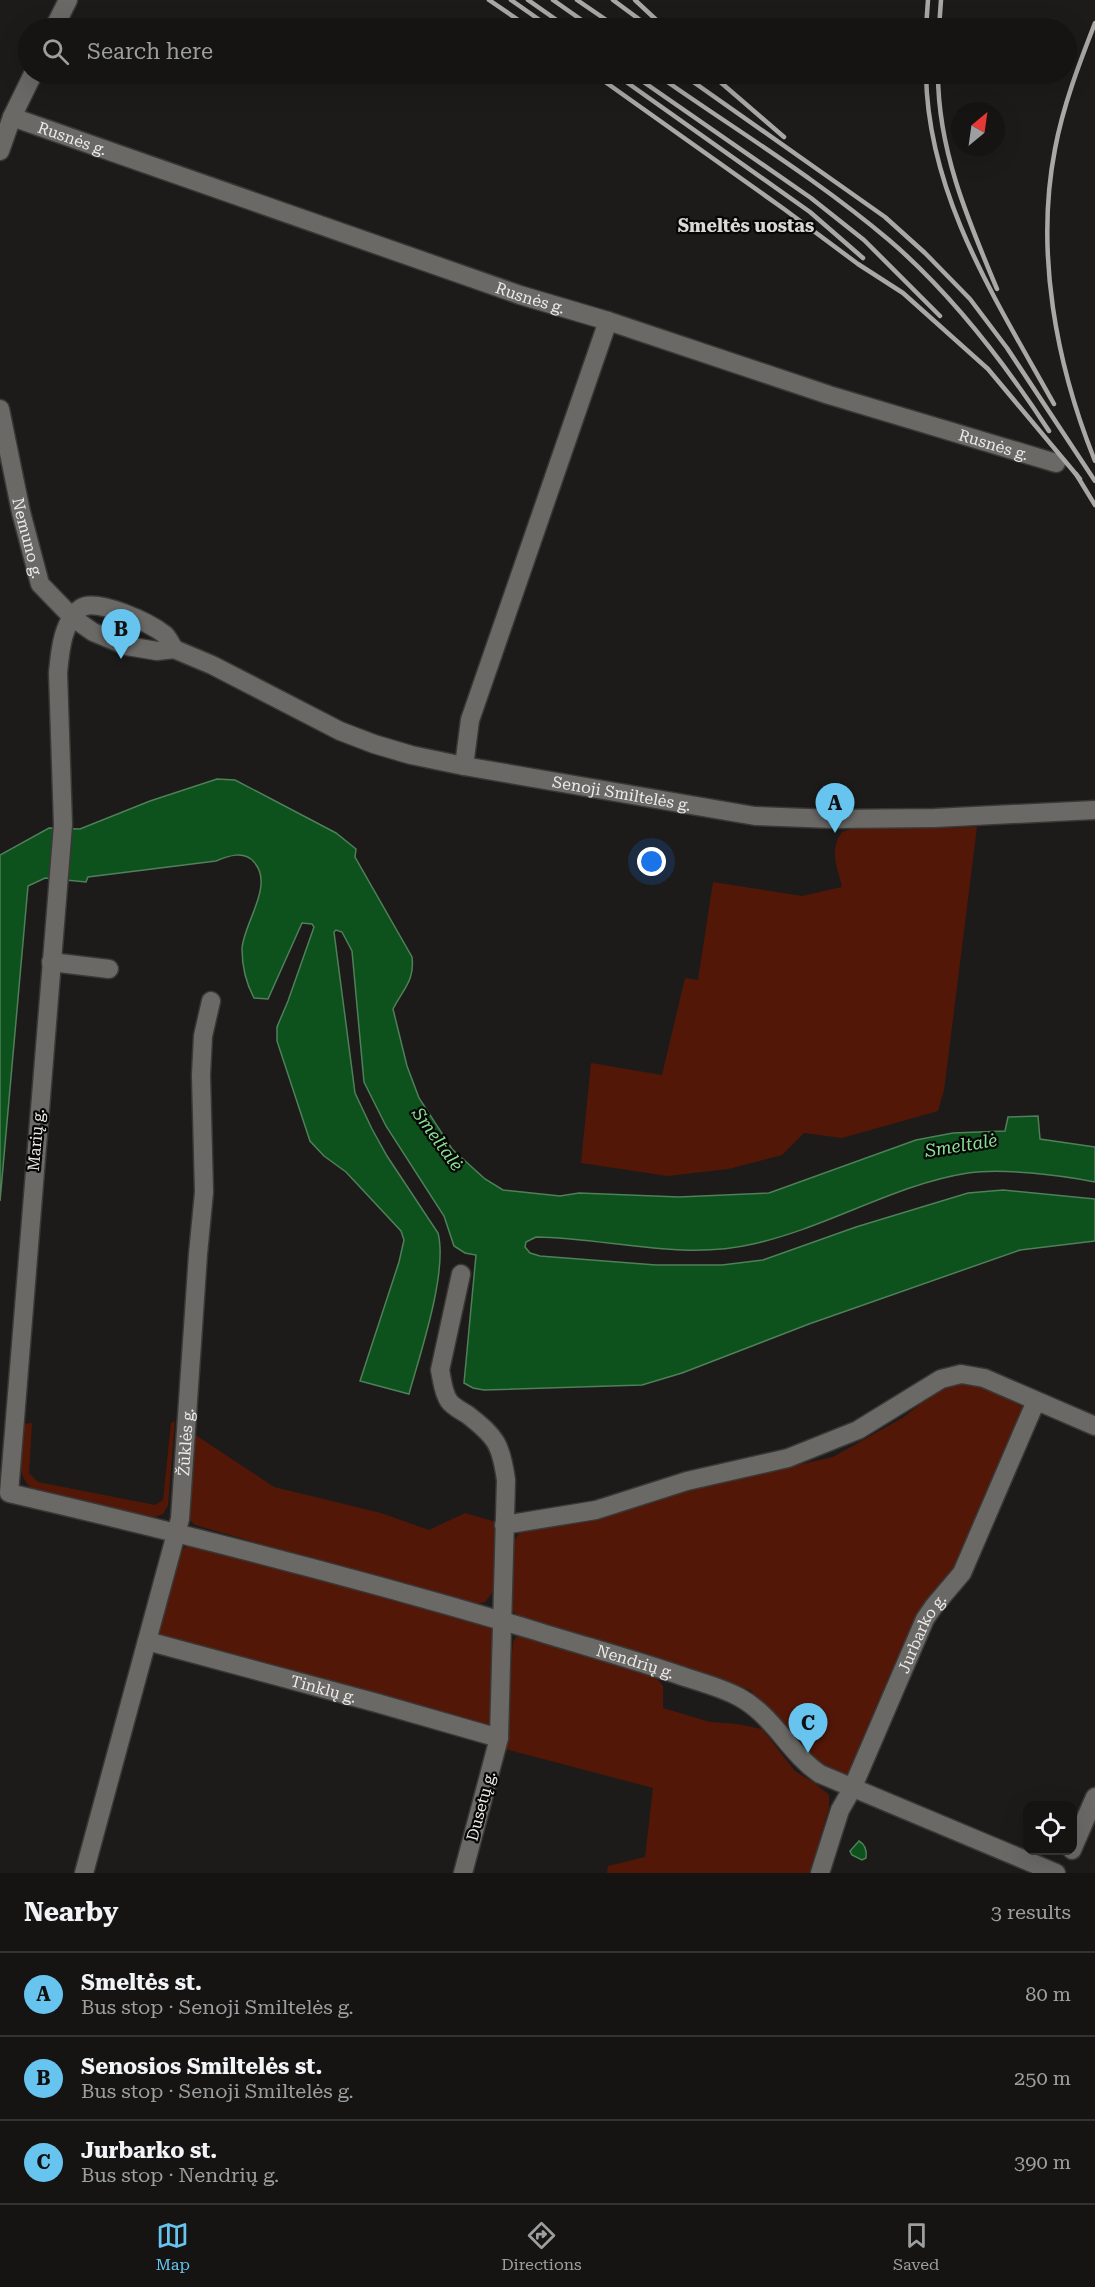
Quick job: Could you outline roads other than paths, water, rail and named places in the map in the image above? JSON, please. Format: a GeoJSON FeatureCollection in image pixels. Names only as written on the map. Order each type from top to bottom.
{"type":"FeatureCollection","features":[{"type":"Feature","properties":{"kind":"street"},"geometry":{"type":"LineString","coordinates":[[59,18],[68,0]]}},
{"type":"Feature","properties":{"kind":"street"},"geometry":{"type":"LineString","coordinates":[[0,151],[12,117],[28,84]]}},
{"type":"Feature","properties":{"kind":"street","name":"Rusnės g."},"geometry":{"type":"LineString","coordinates":[[12,117],[520,295],[608,321],[829,395],[1056,463]]}},
{"type":"Feature","properties":{"kind":"street"},"geometry":{"type":"LineString","coordinates":[[464,766],[470,720],[608,321]]}},
{"type":"Feature","properties":{"kind":"street","name":"Nemuno g."},"geometry":{"type":"LineString","coordinates":[[0,409],[21,512],[40,584],[73,618]]}},
{"type":"Feature","properties":{"kind":"street","name":"Senoji Smiltelės g."},"geometry":{"type":"LineString","coordinates":[[174,649],[165,634],[125,613],[91,604],[81,608],[73,618],[93,632],[127,646],[157,651],[174,649],[212,665],[340,731],[411,755],[464,766],[755,816],[832,819],[935,818],[1095,810]]}},
{"type":"Feature","properties":{"kind":"street","name":"Marių g."},"geometry":{"type":"LineString","coordinates":[[73,618],[64,636],[58,673],[63,825],[9,1493],[177,1532]]}},
{"type":"Feature","properties":{"kind":"street"},"geometry":{"type":"LineString","coordinates":[[51,962],[109,969]]}},
{"type":"Feature","properties":{"kind":"street","name":"Žūklės g."},"geometry":{"type":"LineString","coordinates":[[84,1873],[180,1519],[204,1192],[201,1075],[203,1036],[211,1001]]}},
{"type":"Feature","properties":{"kind":"street","name":"Dusetų g."},"geometry":{"type":"LineString","coordinates":[[461,1274],[440,1370],[449,1401],[486,1428],[494,1438],[503,1457],[506,1480],[499,1738],[463,1873]]}},
{"type":"Feature","properties":{"kind":"street"},"geometry":{"type":"LineString","coordinates":[[504,1525],[596,1510],[687,1481],[788,1458],[858,1430],[941,1379],[961,1374],[984,1378],[1095,1426]]}},
{"type":"Feature","properties":{"kind":"street","name":"Jurbarko g."},"geometry":{"type":"LineString","coordinates":[[820,1873],[840,1810],[852,1788],[926,1619],[962,1573],[1036,1401]]}},
{"type":"Feature","properties":{"kind":"street","name":"Nendrių g."},"geometry":{"type":"LineString","coordinates":[[177,1532],[503,1622],[648,1665],[738,1697],[755,1708],[805,1764],[820,1774],[1056,1873]]}},
{"type":"Feature","properties":{"kind":"street","name":"Tinklų g."},"geometry":{"type":"LineString","coordinates":[[147,1641],[377,1702],[499,1738]]}},
{"type":"Feature","properties":{"kind":"street"},"geometry":{"type":"LineString","coordinates":[[1077,1838],[1095,1797]]}},
{"type":"Feature","properties":{"kind":"street"},"geometry":{"type":"LineString","coordinates":[[1063,1873],[1070,1855]]}},
{"type":"Feature","properties":{"kind":"water","name":"Smeltalė"},"geometry":{"type":"Polygon","coordinates":[[[217,779],[235,780],[336,833],[356,849],[355,857],[412,957],[410,979],[393,1009],[407,1066],[419,1098],[452,1149],[485,1179],[503,1190],[560,1196],[579,1193],[679,1197],[769,1193],[916,1140],[953,1133],[1005,1131],[1008,1117],[1038,1116],[1040,1139],[1095,1147],[1095,1182],[1032,1173],[998,1171],[968,1173],[914,1186],[780,1237],[726,1249],[672,1250],[536,1237],[526,1242],[525,1247],[530,1253],[540,1256],[656,1265],[722,1265],[763,1260],[856,1227],[968,1193],[1003,1190],[1095,1199],[1095,1241],[1020,1250],[809,1324],[682,1373],[642,1385],[484,1390],[473,1388],[464,1383],[476,1255],[465,1253],[454,1246],[444,1216],[386,1126],[364,1082],[352,951],[342,932],[336,930],[334,932],[355,1093],[387,1156],[438,1233],[440,1249],[436,1291],[409,1394],[360,1381],[404,1240],[401,1231],[346,1172],[324,1156],[310,1141],[277,1041],[277,1027],[314,927],[312,924],[302,923],[268,999],[254,998],[245,974],[242,949],[260,893],[260,871],[250,858],[241,855],[216,861],[88,877],[86,882],[45,878],[28,886],[0,1201],[0,855],[49,828],[80,829],[150,801],[217,779]]]}},
{"type":"Feature","properties":{"kind":"water"},"geometry":{"type":"Polygon","coordinates":[[[859,1841],[866,1851],[866,1858],[862,1860],[852,1855],[850,1851],[859,1841]]]}},
{"type":"Feature","properties":{"kind":"railway"},"geometry":{"type":"LineString","coordinates":[[489,0],[515,18]]}},
{"type":"Feature","properties":{"kind":"railway"},"geometry":{"type":"LineString","coordinates":[[511,0],[537,18]]}},
{"type":"Feature","properties":{"kind":"railway"},"geometry":{"type":"LineString","coordinates":[[528,0],[554,18]]}},
{"type":"Feature","properties":{"kind":"railway"},"geometry":{"type":"LineString","coordinates":[[553,0],[579,18]]}},
{"type":"Feature","properties":{"kind":"railway"},"geometry":{"type":"LineString","coordinates":[[577,0],[603,18]]}},
{"type":"Feature","properties":{"kind":"railway"},"geometry":{"type":"LineString","coordinates":[[613,0],[637,18]]}},
{"type":"Feature","properties":{"kind":"railway"},"geometry":{"type":"LineString","coordinates":[[635,0],[654,18]]}},
{"type":"Feature","properties":{"kind":"railway"},"geometry":{"type":"LineString","coordinates":[[927,18],[928,0]]}},
{"type":"Feature","properties":{"kind":"railway"},"geometry":{"type":"LineString","coordinates":[[940,18],[941,0]]}},
{"type":"Feature","properties":{"kind":"railway"},"geometry":{"type":"LineString","coordinates":[[1077,72],[1095,23]]}},
{"type":"Feature","properties":{"kind":"railway"},"geometry":{"type":"LineString","coordinates":[[608,84],[858,264],[903,293],[988,369],[1080,479]]}},
{"type":"Feature","properties":{"kind":"railway"},"geometry":{"type":"LineString","coordinates":[[629,84],[810,212],[863,258]]}},
{"type":"Feature","properties":{"kind":"railway"},"geometry":{"type":"LineString","coordinates":[[646,84],[811,198],[864,240],[940,316]]}},
{"type":"Feature","properties":{"kind":"railway"},"geometry":{"type":"LineString","coordinates":[[671,84],[833,196],[912,261],[976,330],[1049,431]]}},
{"type":"Feature","properties":{"kind":"railway"},"geometry":{"type":"LineString","coordinates":[[696,84],[885,217],[925,253],[970,299],[1007,348],[1095,481]]}},
{"type":"Feature","properties":{"kind":"railway"},"geometry":{"type":"LineString","coordinates":[[723,84],[784,137]]}},
{"type":"Feature","properties":{"kind":"railway"},"geometry":{"type":"LineString","coordinates":[[927,84],[930,119],[939,162],[952,205],[989,286],[1054,404]]}},
{"type":"Feature","properties":{"kind":"railway"},"geometry":{"type":"LineString","coordinates":[[938,84],[943,130],[949,157],[966,211],[997,289]]}},
{"type":"Feature","properties":{"kind":"railway"},"geometry":{"type":"LineString","coordinates":[[1072,84],[1058,133],[1049,188],[1047,228],[1049,267],[1053,307],[1069,386],[1095,461]]}},
{"type":"Feature","properties":{"kind":"railway"},"geometry":{"type":"LineString","coordinates":[[1076,474],[1095,505]]}},
{"type":"Feature","properties":{"kind":"place","name":"Senosios Smiltelės st."},"geometry":{"type":"Point","coordinates":[121,659]}},
{"type":"Feature","properties":{"kind":"place","name":"Smeltės st."},"geometry":{"type":"Point","coordinates":[835,833]}},
{"type":"Feature","properties":{"kind":"place","name":"Jurbarko st."},"geometry":{"type":"Point","coordinates":[808,1753]}},
{"type":"Feature","properties":{"kind":"district","name":"Smeltės uostas"},"geometry":{"type":"Point","coordinates":[746,225]}}]}
